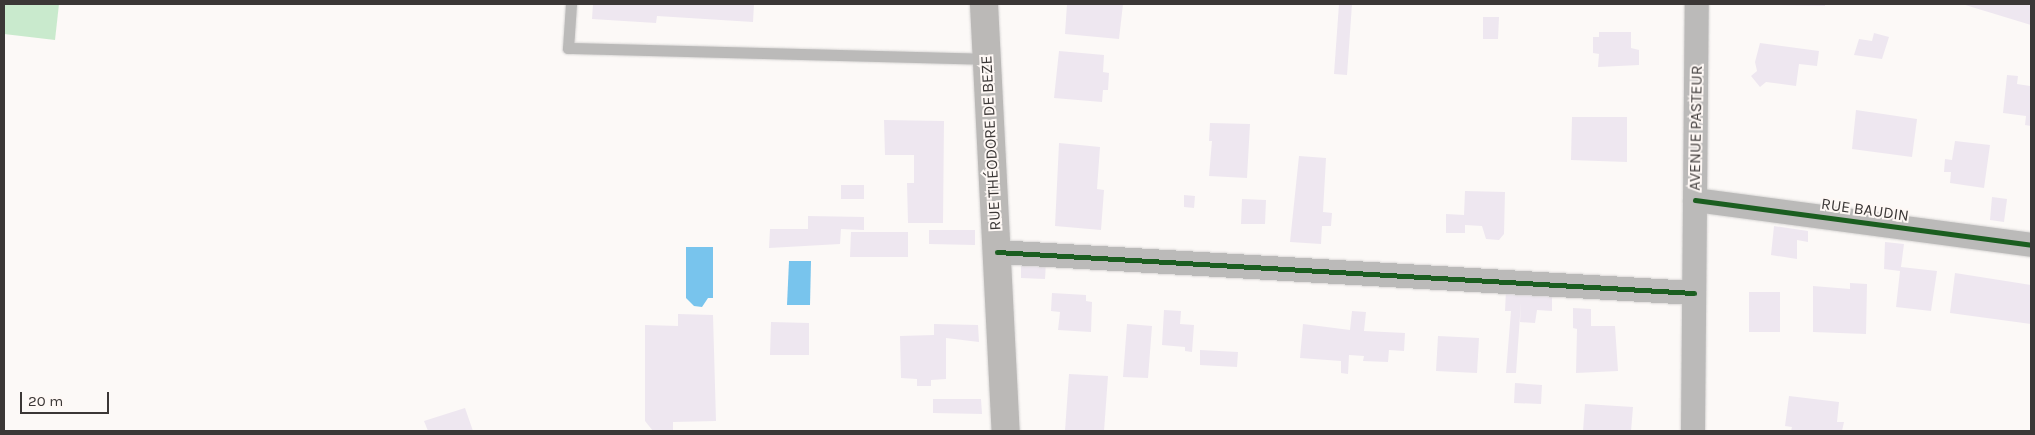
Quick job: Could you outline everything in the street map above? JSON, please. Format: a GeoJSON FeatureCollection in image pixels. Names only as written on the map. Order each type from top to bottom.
{"type":"FeatureCollection","features":[{"type":"Feature","properties":{"kind":"street","name":"RUE THÉODORE DE BEZE"},"geometry":{"type":"LineString","coordinates":[[984,4],[1006,431]]}},
{"type":"Feature","properties":{"kind":"street","name":"AVENUE PASTEUR"},"geometry":{"type":"LineString","coordinates":[[1693,431],[1697,4]]}},
{"type":"Feature","properties":{"kind":"street","name":"RUE BAUDIN"},"geometry":{"type":"LineString","coordinates":[[1695,200],[2031,245]]}},
{"type":"Feature","properties":{"kind":"street"},"geometry":{"type":"LineString","coordinates":[[997,252],[1694,293]]}},
{"type":"Feature","properties":{"kind":"lane"},"geometry":{"type":"LineString","coordinates":[[571,4],[568,48],[987,59]]}},
{"type":"Feature","properties":{"kind":"green space"},"geometry":{"type":"Polygon","coordinates":[[[4,4],[59,4],[55,40],[4,34],[4,4]]]}},
{"type":"Feature","properties":{"kind":"water"},"geometry":{"type":"Polygon","coordinates":[[[686,247],[713,247],[713,298],[708,298],[702,307],[694,306],[686,298],[686,247]]]}},
{"type":"Feature","properties":{"kind":"water"},"geometry":{"type":"Polygon","coordinates":[[[789,261],[811,261],[810,305],[787,305],[789,261]]]}},
{"type":"Feature","properties":{"kind":"building"},"geometry":{"type":"Polygon","coordinates":[[[593,4],[754,4],[753,22],[657,16],[656,23],[592,19],[593,4]]]}},
{"type":"Feature","properties":{"kind":"building"},"geometry":{"type":"Polygon","coordinates":[[[1067,4],[1123,4],[1119,39],[1065,34],[1067,4]]]}},
{"type":"Feature","properties":{"kind":"building"},"geometry":{"type":"Polygon","coordinates":[[[1339,4],[1352,4],[1347,75],[1334,74],[1339,4]]]}},
{"type":"Feature","properties":{"kind":"building"},"geometry":{"type":"Polygon","coordinates":[[[1825,4],[1825,6],[1774,5],[1825,4]]]}},
{"type":"Feature","properties":{"kind":"building"},"geometry":{"type":"Polygon","coordinates":[[[1962,4],[2031,4],[2031,25],[1962,4]]]}},
{"type":"Feature","properties":{"kind":"building"},"geometry":{"type":"Polygon","coordinates":[[[1483,17],[1499,17],[1498,39],[1483,39],[1483,17]]]}},
{"type":"Feature","properties":{"kind":"building"},"geometry":{"type":"Polygon","coordinates":[[[1599,32],[1631,32],[1631,48],[1639,50],[1639,65],[1598,67],[1599,54],[1593,53],[1593,37],[1599,37],[1599,32]]]}},
{"type":"Feature","properties":{"kind":"building"},"geometry":{"type":"Polygon","coordinates":[[[1874,33],[1889,37],[1882,59],[1854,55],[1859,39],[1872,41],[1874,33]]]}},
{"type":"Feature","properties":{"kind":"building"},"geometry":{"type":"Polygon","coordinates":[[[1760,43],[1819,51],[1817,66],[1799,64],[1796,86],[1766,82],[1760,87],[1751,76],[1757,71],[1755,62],[1760,43]]]}},
{"type":"Feature","properties":{"kind":"building"},"geometry":{"type":"Polygon","coordinates":[[[1059,51],[1104,55],[1103,72],[1109,73],[1108,90],[1103,90],[1102,102],[1054,98],[1059,51]]]}},
{"type":"Feature","properties":{"kind":"building"},"geometry":{"type":"Polygon","coordinates":[[[2007,75],[2018,76],[2017,84],[2030,86],[2031,126],[2025,125],[2026,116],[2003,113],[2007,75]]]}},
{"type":"Feature","properties":{"kind":"building"},"geometry":{"type":"Polygon","coordinates":[[[1856,110],[1917,119],[1912,157],[1852,149],[1856,110]]]}},
{"type":"Feature","properties":{"kind":"building"},"geometry":{"type":"Polygon","coordinates":[[[1572,117],[1627,117],[1627,162],[1571,160],[1572,117]]]}},
{"type":"Feature","properties":{"kind":"building"},"geometry":{"type":"Polygon","coordinates":[[[884,120],[944,121],[943,223],[908,223],[907,183],[914,183],[914,155],[885,155],[884,120]]]}},
{"type":"Feature","properties":{"kind":"building"},"geometry":{"type":"Polygon","coordinates":[[[1210,123],[1250,124],[1247,178],[1209,176],[1212,141],[1209,141],[1210,123]]]}},
{"type":"Feature","properties":{"kind":"building"},"geometry":{"type":"Polygon","coordinates":[[[1955,141],[1990,145],[1984,188],[1950,183],[1951,172],[1944,172],[1945,159],[1952,160],[1955,141]]]}},
{"type":"Feature","properties":{"kind":"building"},"geometry":{"type":"Polygon","coordinates":[[[1059,143],[1100,147],[1097,189],[1104,190],[1101,230],[1055,226],[1059,143]]]}},
{"type":"Feature","properties":{"kind":"building"},"geometry":{"type":"Polygon","coordinates":[[[1299,156],[1326,158],[1323,212],[1332,213],[1331,226],[1322,226],[1321,244],[1290,242],[1299,156]]]}},
{"type":"Feature","properties":{"kind":"building"},"geometry":{"type":"Polygon","coordinates":[[[841,185],[864,185],[864,199],[841,199],[841,185]]]}},
{"type":"Feature","properties":{"kind":"building"},"geometry":{"type":"Polygon","coordinates":[[[1465,191],[1505,192],[1504,234],[1499,240],[1486,239],[1482,226],[1465,225],[1465,233],[1446,233],[1446,214],[1464,215],[1465,191]]]}},
{"type":"Feature","properties":{"kind":"building"},"geometry":{"type":"Polygon","coordinates":[[[1184,195],[1195,196],[1194,208],[1184,207],[1184,195]]]}},
{"type":"Feature","properties":{"kind":"building"},"geometry":{"type":"Polygon","coordinates":[[[1992,197],[2007,199],[2004,222],[1990,220],[1992,197]]]}},
{"type":"Feature","properties":{"kind":"building"},"geometry":{"type":"Polygon","coordinates":[[[1242,199],[1266,200],[1265,224],[1241,224],[1242,199]]]}},
{"type":"Feature","properties":{"kind":"building"},"geometry":{"type":"Polygon","coordinates":[[[808,216],[864,217],[864,230],[841,229],[840,244],[769,248],[770,229],[808,229],[808,216]]]}},
{"type":"Feature","properties":{"kind":"building"},"geometry":{"type":"Polygon","coordinates":[[[1774,226],[1808,231],[1808,242],[1797,240],[1797,259],[1771,255],[1774,226]]]}},
{"type":"Feature","properties":{"kind":"building"},"geometry":{"type":"Polygon","coordinates":[[[929,230],[975,230],[975,245],[929,244],[929,230]]]}},
{"type":"Feature","properties":{"kind":"building"},"geometry":{"type":"Polygon","coordinates":[[[851,232],[908,232],[908,257],[850,257],[851,232]]]}},
{"type":"Feature","properties":{"kind":"building"},"geometry":{"type":"Polygon","coordinates":[[[1885,242],[1904,244],[1901,267],[1937,271],[1931,311],[1896,307],[1900,271],[1884,269],[1885,242]]]}},
{"type":"Feature","properties":{"kind":"building"},"geometry":{"type":"Polygon","coordinates":[[[1021,260],[1046,262],[1045,279],[1021,278],[1021,260]]]}},
{"type":"Feature","properties":{"kind":"building"},"geometry":{"type":"Polygon","coordinates":[[[1955,273],[2031,285],[2031,324],[1950,313],[1955,273]]]}},
{"type":"Feature","properties":{"kind":"building"},"geometry":{"type":"Polygon","coordinates":[[[1850,283],[1867,284],[1866,334],[1813,332],[1813,286],[1850,289],[1850,283]]]}},
{"type":"Feature","properties":{"kind":"building"},"geometry":{"type":"Polygon","coordinates":[[[1506,290],[1552,293],[1552,311],[1537,310],[1535,323],[1520,322],[1521,302],[1516,373],[1506,373],[1511,311],[1505,311],[1506,290]]]}},
{"type":"Feature","properties":{"kind":"building"},"geometry":{"type":"Polygon","coordinates":[[[1749,292],[1780,292],[1780,332],[1749,332],[1749,292]]]}},
{"type":"Feature","properties":{"kind":"building"},"geometry":{"type":"Polygon","coordinates":[[[1052,293],[1086,295],[1086,301],[1092,302],[1091,332],[1058,330],[1060,312],[1051,311],[1052,293]]]}},
{"type":"Feature","properties":{"kind":"building"},"geometry":{"type":"Polygon","coordinates":[[[1573,308],[1591,309],[1591,326],[1615,326],[1618,371],[1576,373],[1577,329],[1573,328],[1573,308]]]}},
{"type":"Feature","properties":{"kind":"building"},"geometry":{"type":"Polygon","coordinates":[[[1164,310],[1181,311],[1180,324],[1194,325],[1192,352],[1185,351],[1185,347],[1162,345],[1164,310]]]}},
{"type":"Feature","properties":{"kind":"building"},"geometry":{"type":"Polygon","coordinates":[[[1352,311],[1366,312],[1364,331],[1405,333],[1404,351],[1389,350],[1388,362],[1363,361],[1364,356],[1349,355],[1348,374],[1341,373],[1341,361],[1300,358],[1303,324],[1350,330],[1352,311]]]}},
{"type":"Feature","properties":{"kind":"building"},"geometry":{"type":"Polygon","coordinates":[[[678,314],[713,315],[716,421],[673,422],[673,431],[653,431],[645,421],[645,325],[678,326],[678,314]]]}},
{"type":"Feature","properties":{"kind":"building"},"geometry":{"type":"Polygon","coordinates":[[[771,322],[809,323],[809,355],[770,355],[771,322]]]}},
{"type":"Feature","properties":{"kind":"building"},"geometry":{"type":"Polygon","coordinates":[[[934,324],[978,325],[979,342],[946,338],[946,379],[931,380],[931,386],[917,386],[917,379],[901,378],[900,336],[934,335],[934,324]]]}},
{"type":"Feature","properties":{"kind":"building"},"geometry":{"type":"Polygon","coordinates":[[[1127,324],[1152,326],[1148,378],[1123,377],[1127,324]]]}},
{"type":"Feature","properties":{"kind":"building"},"geometry":{"type":"Polygon","coordinates":[[[1438,336],[1479,338],[1477,373],[1436,371],[1438,336]]]}},
{"type":"Feature","properties":{"kind":"building"},"geometry":{"type":"Polygon","coordinates":[[[1200,350],[1238,352],[1237,367],[1200,365],[1200,350]]]}},
{"type":"Feature","properties":{"kind":"building"},"geometry":{"type":"Polygon","coordinates":[[[1069,374],[1108,376],[1104,431],[1065,431],[1069,374]]]}},
{"type":"Feature","properties":{"kind":"building"},"geometry":{"type":"Polygon","coordinates":[[[1515,383],[1542,385],[1541,404],[1514,403],[1515,383]]]}},
{"type":"Feature","properties":{"kind":"building"},"geometry":{"type":"Polygon","coordinates":[[[1789,396],[1839,402],[1837,422],[1844,422],[1842,431],[1791,431],[1792,427],[1785,426],[1789,396]]]}},
{"type":"Feature","properties":{"kind":"building"},"geometry":{"type":"Polygon","coordinates":[[[933,399],[981,399],[982,414],[933,413],[933,399]]]}},
{"type":"Feature","properties":{"kind":"building"},"geometry":{"type":"Polygon","coordinates":[[[1585,404],[1633,407],[1631,431],[1583,431],[1585,404]]]}},
{"type":"Feature","properties":{"kind":"building"},"geometry":{"type":"Polygon","coordinates":[[[465,408],[473,431],[428,431],[424,421],[465,408]]]}},
{"type":"Feature","properties":{"kind":"cycle path"},"geometry":{"type":"LineString","coordinates":[[1695,200],[2031,245]]}},
{"type":"Feature","properties":{"kind":"cycle path"},"geometry":{"type":"LineString","coordinates":[[997,252],[1694,293]]}}]}
